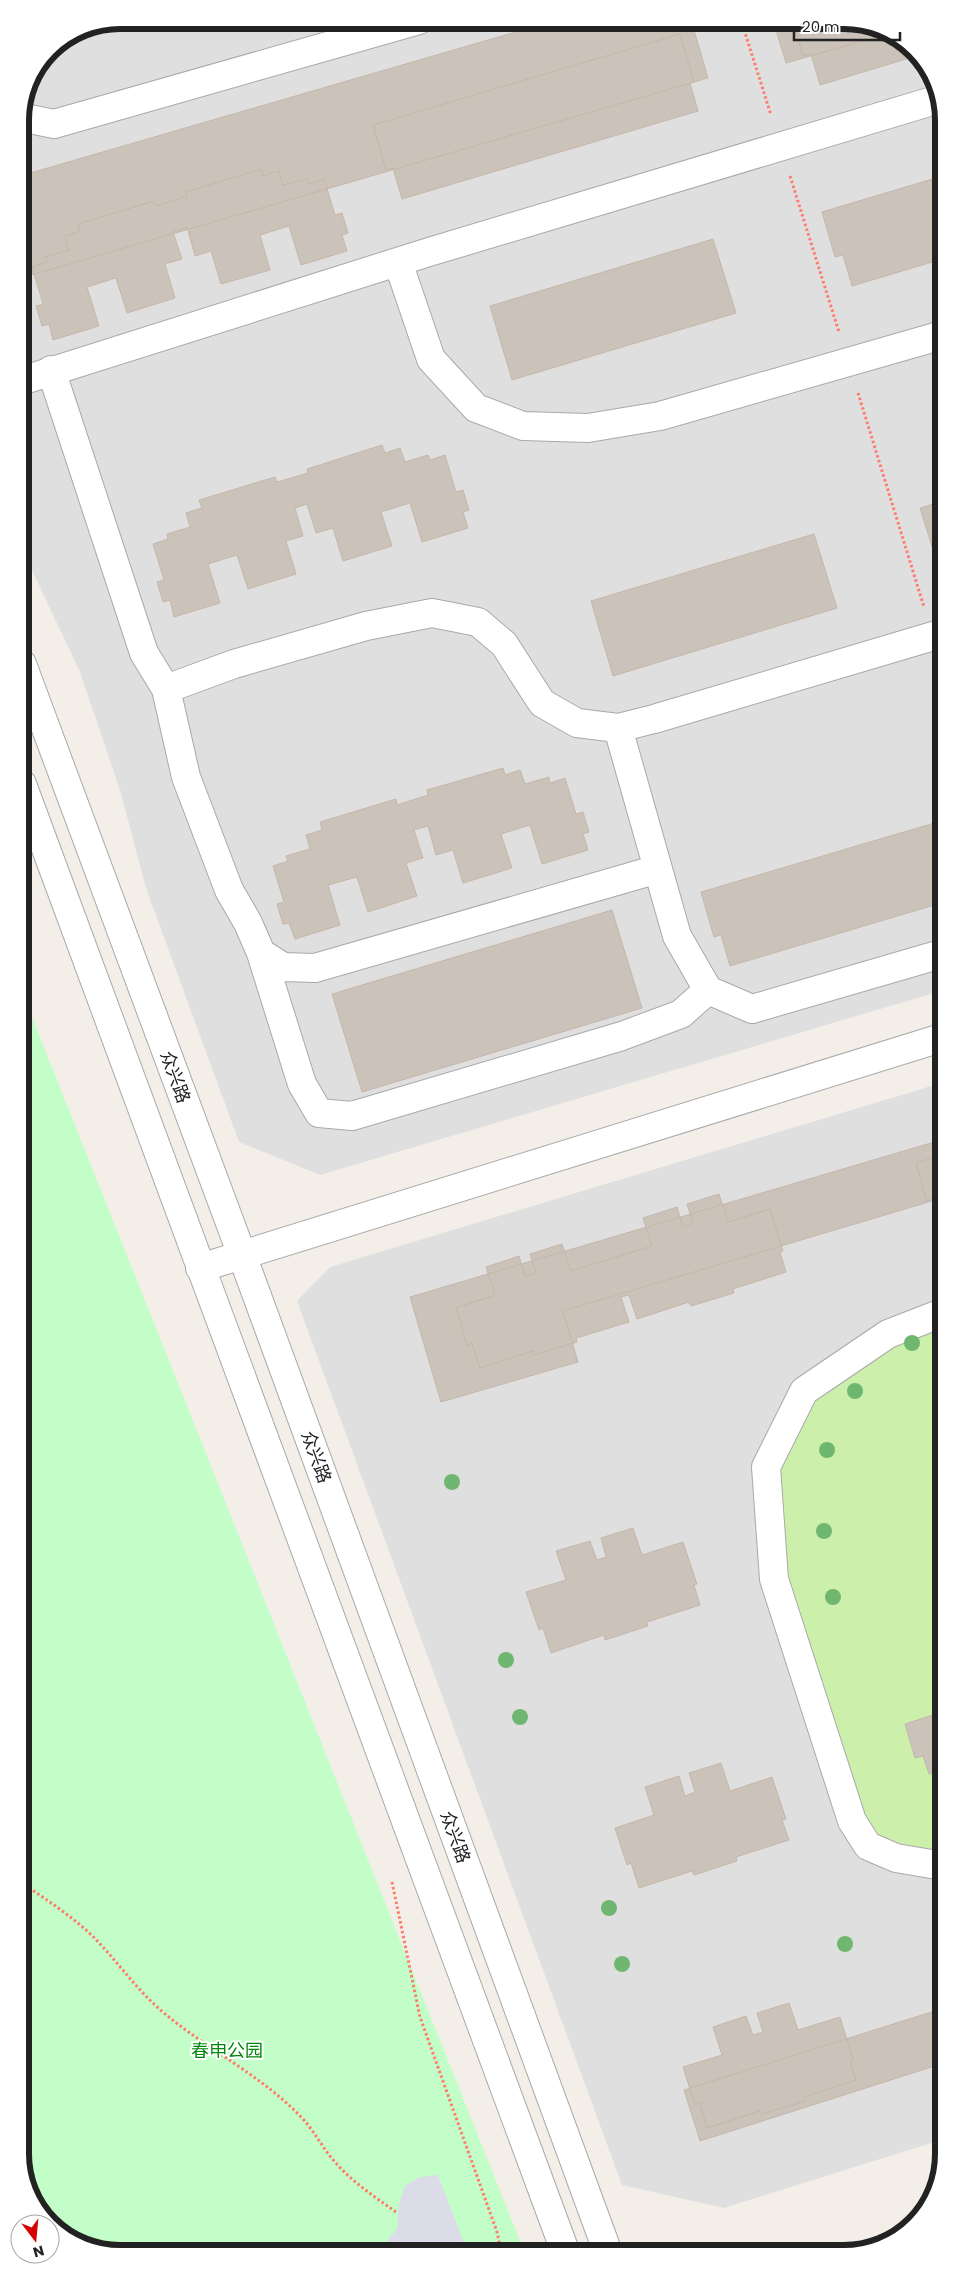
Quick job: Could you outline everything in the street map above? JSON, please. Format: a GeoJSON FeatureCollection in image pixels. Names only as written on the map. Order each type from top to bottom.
{"type":"FeatureCollection","features":[{"type":"Feature","properties":{"kind":"street"},"geometry":{"type":"LineString","coordinates":[[29,119],[54,124],[387,29]]}},
{"type":"Feature","properties":{"kind":"street"},"geometry":{"type":"LineString","coordinates":[[29,378],[429,252],[933,100]]}},
{"type":"Feature","properties":{"kind":"street"},"geometry":{"type":"LineString","coordinates":[[398,262],[431,359],[476,408],[524,426],[588,428],[660,416],[935,337]]}},
{"type":"Feature","properties":{"kind":"street"},"geometry":{"type":"LineString","coordinates":[[51,370],[144,653],[166,689],[186,777],[229,890],[248,923],[261,953],[302,1084],[319,1113],[352,1116],[622,1036],[681,1014],[708,990]]}},
{"type":"Feature","properties":{"kind":"street"},"geometry":{"type":"LineString","coordinates":[[166,689],[234,664],[366,626],[432,613],[478,622],[504,644],[542,703],[577,723],[618,728],[663,717],[935,635]]}},
{"type":"Feature","properties":{"kind":"street","name":"众兴路"},"geometry":{"type":"LineString","coordinates":[[29,683],[242,1255],[605,2245]]}},
{"type":"Feature","properties":{"kind":"street"},"geometry":{"type":"LineString","coordinates":[[618,728],[678,936],[708,990],[752,1009],[935,956]]}},
{"type":"Feature","properties":{"kind":"street"},"geometry":{"type":"LineString","coordinates":[[29,803],[563,2245]]}},
{"type":"Feature","properties":{"kind":"street"},"geometry":{"type":"LineString","coordinates":[[261,953],[283,967],[315,968],[658,869]]}},
{"type":"Feature","properties":{"kind":"street"},"geometry":{"type":"LineString","coordinates":[[200,1268],[935,1040]]}},
{"type":"Feature","properties":{"kind":"street"},"geometry":{"type":"LineString","coordinates":[[935,1316],[888,1334],[804,1391],[766,1468],[774,1579],[852,1821],[868,1846],[896,1858],[935,1865]]}},
{"type":"Feature","properties":{"kind":"path"},"geometry":{"type":"LineString","coordinates":[[390,1875],[420,2017],[497,2232],[499,2245]]}},
{"type":"Feature","properties":{"kind":"path"},"geometry":{"type":"LineString","coordinates":[[29,1888],[55,1905],[102,1945],[125,1975],[164,2013],[186,2031],[265,2087],[304,2119],[335,2162],[369,2193],[396,2212]]}},
{"type":"Feature","properties":{"kind":"shaded area"},"geometry":{"type":"Polygon","coordinates":[[[113,29],[851,29],[862,30],[890,41],[900,47],[917,64],[926,79],[934,102],[935,119],[935,993],[320,1175],[239,1142],[146,888],[120,790],[80,672],[29,564],[29,113],[30,102],[38,79],[55,55],[69,44],[90,34],[113,29]]]}},
{"type":"Feature","properties":{"kind":"shaded area"},"geometry":{"type":"Polygon","coordinates":[[[935,1085],[935,2142],[724,2208],[622,2185],[297,1301],[330,1267],[935,1085]]]}},
{"type":"Feature","properties":{"kind":"shaded area"},"geometry":{"type":"Polygon","coordinates":[[[438,2175],[465,2245],[383,2245],[397,2229],[399,2204],[405,2186],[420,2177],[438,2175]]]}},
{"type":"Feature","properties":{"kind":"green space","name":"春申公园"},"geometry":{"type":"Polygon","coordinates":[[[29,1010],[522,2245],[113,2245],[96,2242],[64,2227],[60,2223],[60,2214],[51,2214],[44,2205],[38,2195],[30,2172],[29,1010]]]}},
{"type":"Feature","properties":{"kind":"green space"},"geometry":{"type":"Polygon","coordinates":[[[935,1327],[935,1852],[879,1842],[863,1824],[787,1577],[777,1469],[819,1395],[899,1340],[935,1327]]]}},
{"type":"Feature","properties":{"kind":"building"},"geometry":{"type":"Polygon","coordinates":[[[526,29],[694,29],[708,78],[29,276],[29,173],[526,29]]]}},
{"type":"Feature","properties":{"kind":"building"},"geometry":{"type":"Polygon","coordinates":[[[776,29],[851,29],[862,30],[879,36],[786,63],[776,29]]]}},
{"type":"Feature","properties":{"kind":"building"},"geometry":{"type":"Polygon","coordinates":[[[796,29],[862,30],[890,41],[911,57],[820,85],[811,54],[803,56],[796,29]]]}},
{"type":"Feature","properties":{"kind":"building"},"geometry":{"type":"Polygon","coordinates":[[[680,34],[694,82],[690,83],[698,111],[402,199],[393,168],[386,170],[373,125],[680,34]]]}},
{"type":"Feature","properties":{"kind":"building"},"geometry":{"type":"Polygon","coordinates":[[[261,169],[263,176],[279,171],[283,185],[307,179],[309,184],[324,179],[335,215],[342,213],[348,233],[342,235],[347,251],[301,265],[289,226],[260,235],[270,270],[221,284],[211,251],[195,256],[187,227],[173,232],[182,259],[165,264],[175,298],[127,313],[116,278],[87,287],[99,326],[53,340],[49,324],[42,326],[36,306],[43,304],[32,267],[47,262],[45,257],[69,250],[65,236],[80,231],[78,224],[154,201],[156,206],[187,196],[186,192],[261,169]]]}},
{"type":"Feature","properties":{"kind":"building"},"geometry":{"type":"Polygon","coordinates":[[[935,178],[935,261],[852,286],[843,255],[835,257],[822,212],[935,178]]]}},
{"type":"Feature","properties":{"kind":"building"},"geometry":{"type":"Polygon","coordinates":[[[713,239],[736,313],[512,380],[490,306],[713,239]]]}},
{"type":"Feature","properties":{"kind":"building"},"geometry":{"type":"Polygon","coordinates":[[[382,445],[385,453],[400,448],[405,462],[428,455],[430,460],[445,455],[456,492],[463,490],[469,510],[463,512],[468,528],[422,542],[410,503],[381,512],[392,546],[343,561],[333,528],[316,533],[307,504],[295,508],[303,536],[286,541],[296,574],[248,589],[237,555],[208,564],[220,603],[174,617],[170,600],[163,602],[157,582],[164,580],[153,544],[168,539],[167,534],[190,527],[186,513],[202,508],[199,500],[275,477],[277,482],[308,473],[307,469],[382,445]]]}},
{"type":"Feature","properties":{"kind":"building"},"geometry":{"type":"Polygon","coordinates":[[[935,504],[934,553],[920,508],[935,504]]]}},
{"type":"Feature","properties":{"kind":"building"},"geometry":{"type":"Polygon","coordinates":[[[814,534],[837,608],[613,676],[591,601],[814,534]]]}},
{"type":"Feature","properties":{"kind":"building"},"geometry":{"type":"Polygon","coordinates":[[[503,768],[505,775],[520,770],[525,784],[549,777],[550,783],[565,778],[576,814],[583,812],[589,832],[583,834],[588,850],[542,864],[530,825],[501,834],[512,868],[463,883],[453,850],[436,855],[428,826],[414,830],[423,858],[406,863],[417,896],[368,912],[357,877],[328,885],[340,925],[295,939],[289,923],[283,924],[277,904],[284,902],[273,866],[288,861],[286,856],[310,849],[306,835],[322,830],[320,822],[396,799],[397,805],[428,795],[427,790],[503,768]]]}},
{"type":"Feature","properties":{"kind":"building"},"geometry":{"type":"Polygon","coordinates":[[[935,823],[935,905],[730,966],[721,935],[714,937],[701,892],[935,823]]]}},
{"type":"Feature","properties":{"kind":"building"},"geometry":{"type":"Polygon","coordinates":[[[612,910],[642,1008],[362,1092],[332,994],[612,910]]]}},
{"type":"Feature","properties":{"kind":"building"},"geometry":{"type":"Polygon","coordinates":[[[935,1142],[935,1200],[563,1311],[578,1362],[441,1402],[410,1297],[935,1142]]]}},
{"type":"Feature","properties":{"kind":"building"},"geometry":{"type":"Polygon","coordinates":[[[935,1157],[935,1208],[932,1199],[927,1201],[916,1163],[935,1157]]]}},
{"type":"Feature","properties":{"kind":"building"},"geometry":{"type":"Polygon","coordinates":[[[719,1194],[728,1222],[770,1209],[783,1251],[780,1252],[786,1272],[733,1289],[734,1293],[691,1306],[689,1302],[637,1319],[629,1295],[621,1297],[629,1322],[576,1338],[577,1342],[534,1355],[533,1351],[480,1368],[472,1343],[467,1345],[456,1308],[495,1295],[486,1267],[519,1256],[525,1276],[536,1273],[530,1254],[562,1244],[571,1271],[652,1246],[643,1218],[677,1207],[683,1227],[693,1223],[687,1204],[719,1194]]]}},
{"type":"Feature","properties":{"kind":"building"},"geometry":{"type":"Polygon","coordinates":[[[633,1528],[642,1555],[683,1542],[697,1584],[694,1585],[700,1605],[647,1622],[648,1626],[605,1640],[604,1635],[551,1653],[543,1628],[539,1630],[526,1592],[566,1580],[556,1551],[590,1541],[597,1560],[606,1557],[601,1538],[633,1528]]]}},
{"type":"Feature","properties":{"kind":"building"},"geometry":{"type":"Polygon","coordinates":[[[935,1714],[935,1772],[929,1774],[923,1756],[915,1758],[905,1724],[935,1714]]]}},
{"type":"Feature","properties":{"kind":"building"},"geometry":{"type":"Polygon","coordinates":[[[721,1763],[730,1791],[772,1777],[786,1819],[782,1820],[789,1840],[736,1857],[737,1861],[694,1875],[692,1871],[639,1888],[631,1863],[627,1865],[615,1828],[654,1815],[645,1787],[679,1776],[685,1796],[695,1792],[689,1773],[721,1763]]]}},
{"type":"Feature","properties":{"kind":"building"},"geometry":{"type":"Polygon","coordinates":[[[789,2003],[798,2030],[840,2017],[853,2059],[850,2060],[856,2080],[804,2097],[805,2101],[762,2114],[760,2111],[707,2128],[700,2103],[695,2105],[683,2067],[722,2055],[713,2027],[746,2016],[753,2035],[763,2032],[757,2013],[789,2003]]]}},
{"type":"Feature","properties":{"kind":"building"},"geometry":{"type":"Polygon","coordinates":[[[935,2011],[935,2066],[700,2141],[684,2090],[935,2011]]]}}]}
